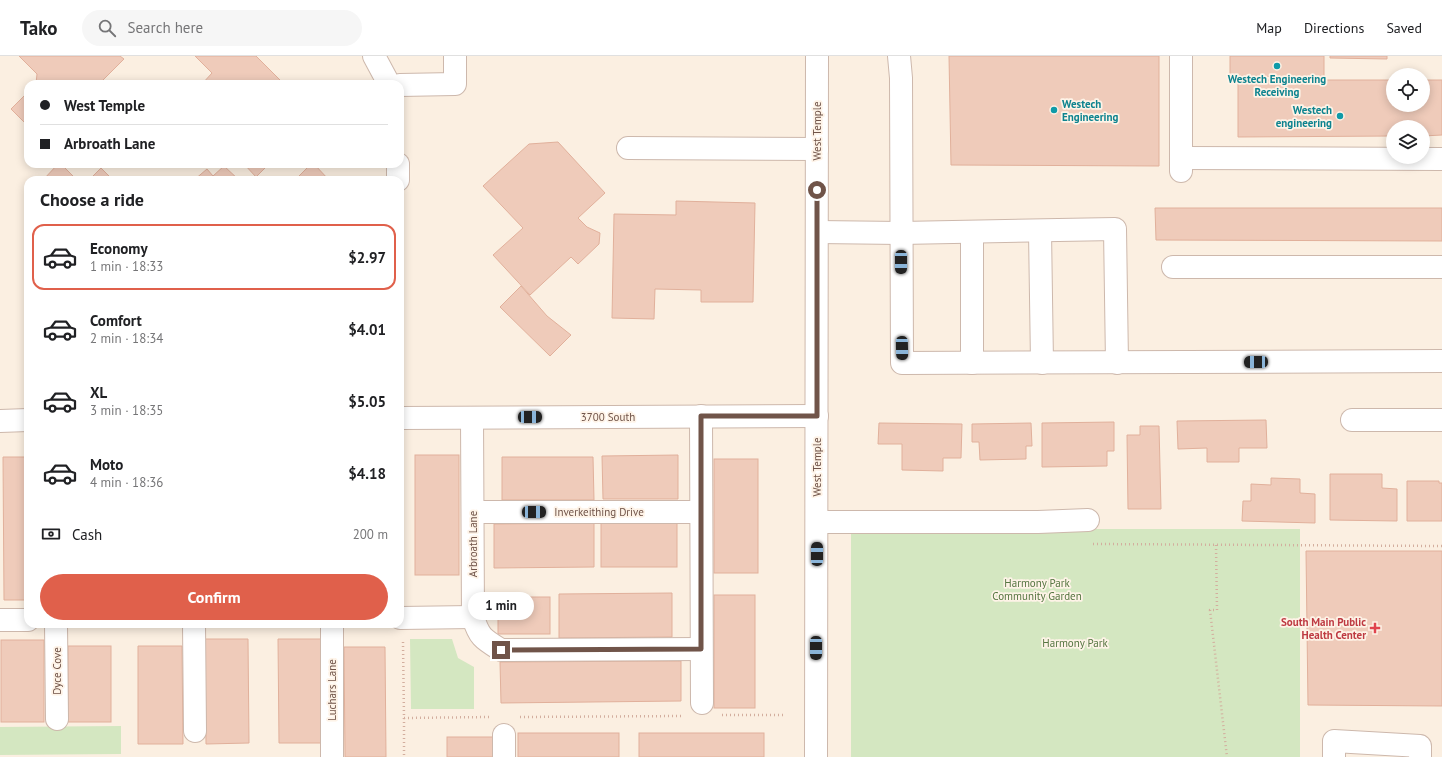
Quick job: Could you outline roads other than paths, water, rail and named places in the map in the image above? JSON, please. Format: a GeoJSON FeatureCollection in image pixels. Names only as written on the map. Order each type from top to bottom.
{"type":"FeatureCollection","features":[{"type":"Feature","properties":{"kind":"street"},"geometry":{"type":"LineString","coordinates":[[374,56],[387,80]]}},
{"type":"Feature","properties":{"kind":"street"},"geometry":{"type":"LineString","coordinates":[[404,85],[455,84],[455,56]]}},
{"type":"Feature","properties":{"kind":"street","name":"West Temple"},"geometry":{"type":"LineString","coordinates":[[816,757],[817,56]]}},
{"type":"Feature","properties":{"kind":"street"},"geometry":{"type":"LineString","coordinates":[[899,56],[901,78],[900,234],[902,363],[1442,361]]}},
{"type":"Feature","properties":{"kind":"street"},"geometry":{"type":"LineString","coordinates":[[1181,56],[1181,164],[1442,159]]}},
{"type":"Feature","properties":{"kind":"street"},"geometry":{"type":"LineString","coordinates":[[628,148],[817,149]]}},
{"type":"Feature","properties":{"kind":"street"},"geometry":{"type":"LineString","coordinates":[[817,232],[900,234],[1115,229],[1117,363]]}},
{"type":"Feature","properties":{"kind":"street"},"geometry":{"type":"LineString","coordinates":[[1040,231],[1042,363]]}},
{"type":"Feature","properties":{"kind":"street"},"geometry":{"type":"LineString","coordinates":[[972,232],[972,363]]}},
{"type":"Feature","properties":{"kind":"street"},"geometry":{"type":"LineString","coordinates":[[1173,267],[1442,267]]}},
{"type":"Feature","properties":{"kind":"street"},"geometry":{"type":"LineString","coordinates":[[701,416],[702,711]]}},
{"type":"Feature","properties":{"kind":"street","name":"3700 South"},"geometry":{"type":"LineString","coordinates":[[404,418],[817,416]]}},
{"type":"Feature","properties":{"kind":"street","name":"Arbroath Lane"},"geometry":{"type":"LineString","coordinates":[[472,418],[473,617],[477,633],[487,642],[501,650],[701,649]]}},
{"type":"Feature","properties":{"kind":"street"},"geometry":{"type":"LineString","coordinates":[[0,421],[24,420]]}},
{"type":"Feature","properties":{"kind":"street"},"geometry":{"type":"LineString","coordinates":[[1352,420],[1442,420]]}},
{"type":"Feature","properties":{"kind":"street","name":"Inverkeithing Drive"},"geometry":{"type":"LineString","coordinates":[[473,512],[701,512]]}},
{"type":"Feature","properties":{"kind":"street"},"geometry":{"type":"LineString","coordinates":[[817,522],[1038,522],[1088,520]]}},
{"type":"Feature","properties":{"kind":"street"},"geometry":{"type":"LineString","coordinates":[[404,618],[473,617]]}},
{"type":"Feature","properties":{"kind":"street"},"geometry":{"type":"LineString","coordinates":[[0,620],[24,620]]}},
{"type":"Feature","properties":{"kind":"street","name":"Dyce Cove"},"geometry":{"type":"LineString","coordinates":[[56,628],[57,719]]}},
{"type":"Feature","properties":{"kind":"street"},"geometry":{"type":"LineString","coordinates":[[194,628],[195,731]]}},
{"type":"Feature","properties":{"kind":"street","name":"Luchars Lane"},"geometry":{"type":"LineString","coordinates":[[332,628],[332,757]]}},
{"type":"Feature","properties":{"kind":"street"},"geometry":{"type":"LineString","coordinates":[[504,757],[510,726]]}},
{"type":"Feature","properties":{"kind":"street"},"geometry":{"type":"LineString","coordinates":[[1334,757],[1334,741],[1420,746],[1420,757]]}},
{"type":"Feature","properties":{"kind":"place","name":"Westech Engineering Receiving"},"geometry":{"type":"Point","coordinates":[1277,66]}},
{"type":"Feature","properties":{"kind":"place","name":"Westech Engineering"},"geometry":{"type":"Point","coordinates":[1054,110]}},
{"type":"Feature","properties":{"kind":"place","name":"Westech engineering"},"geometry":{"type":"Point","coordinates":[1340,116]}},
{"type":"Feature","properties":{"kind":"place","name":"South Main Public Health Center"},"geometry":{"type":"Point","coordinates":[1375,628]}},
{"type":"Feature","properties":{"kind":"park label","name":"Harmony Park Community Garden"},"geometry":{"type":"Point","coordinates":[1037,589]}},
{"type":"Feature","properties":{"kind":"park label","name":"Harmony Park"},"geometry":{"type":"Point","coordinates":[1075,643]}}]}
